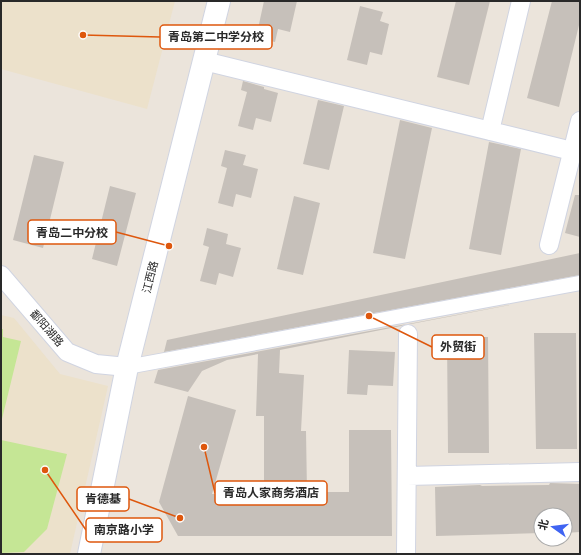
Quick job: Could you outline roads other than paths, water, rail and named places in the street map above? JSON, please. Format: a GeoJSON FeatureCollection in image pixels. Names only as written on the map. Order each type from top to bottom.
{"type":"FeatureCollection","features":[{"type":"Feature","properties":{"kind":"main road","name":"江西路"},"geometry":{"type":"LineString","coordinates":[[89,554],[127,367],[219,1]]}},
{"type":"Feature","properties":{"kind":"street"},"geometry":{"type":"LineString","coordinates":[[490,131],[521,1]]}},
{"type":"Feature","properties":{"kind":"street"},"geometry":{"type":"LineString","coordinates":[[204,61],[572,151]]}},
{"type":"Feature","properties":{"kind":"street"},"geometry":{"type":"LineString","coordinates":[[549,245],[580,121]]}},
{"type":"Feature","properties":{"kind":"street","name":"鄱阳湖路"},"geometry":{"type":"LineString","coordinates":[[1,275],[67,352],[96,364],[127,367]]}},
{"type":"Feature","properties":{"kind":"street"},"geometry":{"type":"LineString","coordinates":[[127,367],[580,283]]}},
{"type":"Feature","properties":{"kind":"street"},"geometry":{"type":"LineString","coordinates":[[406,554],[408,334]]}},
{"type":"Feature","properties":{"kind":"street"},"geometry":{"type":"LineString","coordinates":[[407,476],[580,472]]}},
{"type":"Feature","properties":{"kind":"place","name":"青岛第二中学分校"},"geometry":{"type":"Point","coordinates":[83,35]}},
{"type":"Feature","properties":{"kind":"place","name":"青岛二中分校"},"geometry":{"type":"Point","coordinates":[169,246]}},
{"type":"Feature","properties":{"kind":"place","name":"外贸街"},"geometry":{"type":"Point","coordinates":[369,316]}},
{"type":"Feature","properties":{"kind":"place","name":"青岛人家商务酒店"},"geometry":{"type":"Point","coordinates":[204,447]}},
{"type":"Feature","properties":{"kind":"place","name":"南京路小学"},"geometry":{"type":"Point","coordinates":[45,470]}},
{"type":"Feature","properties":{"kind":"place","name":"肯德基"},"geometry":{"type":"Point","coordinates":[180,518]}}]}
